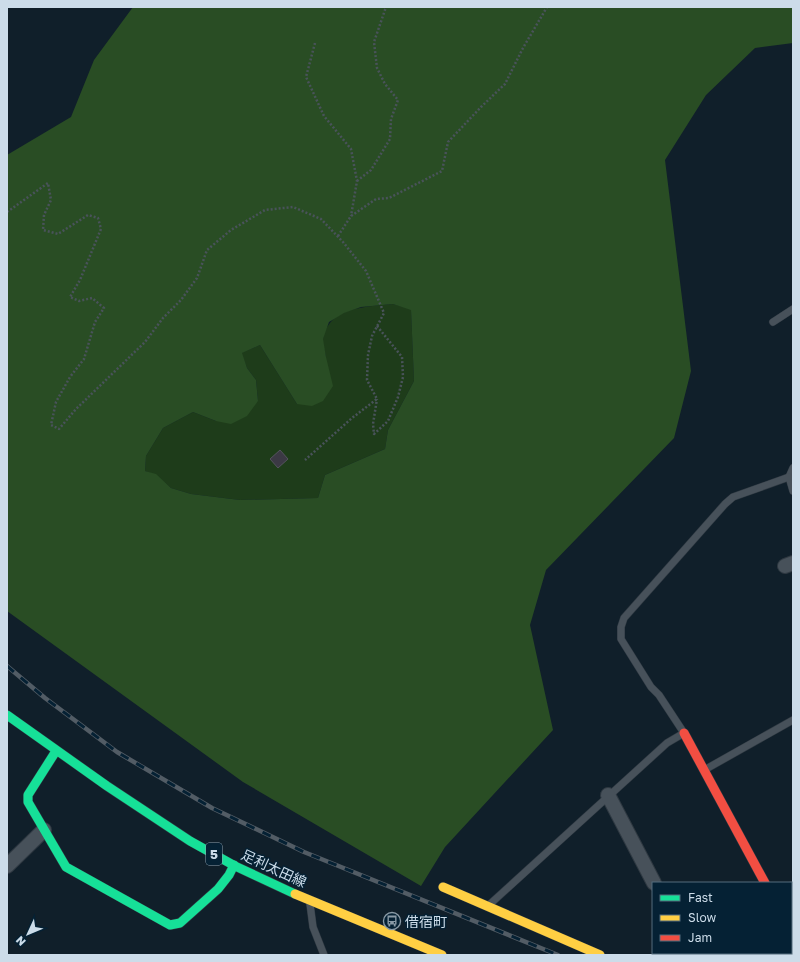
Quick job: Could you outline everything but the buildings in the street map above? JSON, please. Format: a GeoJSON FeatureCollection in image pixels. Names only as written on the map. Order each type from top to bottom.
{"type":"FeatureCollection","features":[{"type":"Feature","properties":{"kind":"street","name":"足利太田線"},"geometry":{"type":"LineString","coordinates":[[7,715],[88,774],[207,851],[259,878],[442,955]]}},
{"type":"Feature","properties":{"kind":"street"},"geometry":{"type":"LineString","coordinates":[[684,733],[764,882]]}},
{"type":"Feature","properties":{"kind":"street"},"geometry":{"type":"LineString","coordinates":[[56,751],[28,795],[28,802],[66,867],[170,925],[180,923],[218,889],[229,875],[234,865]]}},
{"type":"Feature","properties":{"kind":"street"},"geometry":{"type":"LineString","coordinates":[[608,796],[653,882]]}},
{"type":"Feature","properties":{"kind":"street"},"geometry":{"type":"LineString","coordinates":[[7,866],[44,830]]}},
{"type":"Feature","properties":{"kind":"street"},"geometry":{"type":"LineString","coordinates":[[443,887],[600,955]]}},
{"type":"Feature","properties":{"kind":"lane"},"geometry":{"type":"LineString","coordinates":[[773,322],[793,309]]}},
{"type":"Feature","properties":{"kind":"lane"},"geometry":{"type":"LineString","coordinates":[[487,907],[667,743],[684,733],[659,695],[651,687],[621,639],[621,627],[624,618],[725,504],[733,497],[788,477],[793,468]]}},
{"type":"Feature","properties":{"kind":"lane"},"geometry":{"type":"LineString","coordinates":[[788,477],[793,491]]}},
{"type":"Feature","properties":{"kind":"lane"},"geometry":{"type":"LineString","coordinates":[[704,770],[793,720]]}},
{"type":"Feature","properties":{"kind":"lane"},"geometry":{"type":"LineString","coordinates":[[310,900],[313,927],[324,955]]}},
{"type":"Feature","properties":{"kind":"path"},"geometry":{"type":"LineString","coordinates":[[357,181],[371,170],[390,139],[391,118],[398,100],[385,84],[377,68],[374,42],[386,7]]}},
{"type":"Feature","properties":{"kind":"path"},"geometry":{"type":"LineString","coordinates":[[338,236],[351,216],[376,199],[389,198],[442,171],[448,142],[480,107],[505,84],[523,48],[547,7]]}},
{"type":"Feature","properties":{"kind":"path"},"geometry":{"type":"LineString","coordinates":[[315,44],[306,77],[324,116],[351,149],[357,181],[351,216]]}},
{"type":"Feature","properties":{"kind":"path"},"geometry":{"type":"LineString","coordinates":[[7,212],[48,184],[51,200],[44,215],[44,230],[58,234],[88,215],[98,218],[102,230],[80,280],[70,297],[79,301],[92,298],[104,308],[95,322],[84,359],[70,377],[56,402],[51,425],[59,429],[76,408],[146,342],[163,318],[181,300],[198,278],[207,250],[231,230],[265,210],[293,207],[321,219],[338,236],[366,271],[384,313],[377,326],[372,336],[368,355],[367,380],[377,400],[373,424],[374,434],[388,421],[398,397],[403,377],[402,357],[377,326]]}},
{"type":"Feature","properties":{"kind":"path"},"geometry":{"type":"LineString","coordinates":[[305,460],[352,418],[377,400]]}},
{"type":"Feature","properties":{"kind":"green space"},"geometry":{"type":"Polygon","coordinates":[[[133,7],[793,7],[793,43],[755,48],[706,95],[665,160],[691,371],[674,438],[546,570],[530,625],[553,730],[445,847],[421,886],[243,782],[7,611],[7,155],[71,117],[94,60],[133,7]],[[393,304],[361,307],[344,313],[329,322],[323,339],[333,386],[323,401],[312,406],[297,404],[260,345],[242,353],[247,368],[256,380],[258,401],[247,416],[231,424],[216,421],[193,412],[163,428],[146,456],[145,471],[156,474],[171,488],[191,494],[240,500],[318,498],[325,475],[385,449],[388,430],[414,381],[411,310],[393,304]]]}},
{"type":"Feature","properties":{"kind":"green space"},"geometry":{"type":"Polygon","coordinates":[[[393,304],[411,309],[414,381],[388,430],[385,449],[325,475],[318,498],[240,500],[191,494],[171,488],[156,475],[145,471],[146,456],[163,428],[193,412],[216,421],[258,401],[256,380],[247,368],[241,353],[260,345],[297,404],[326,357],[323,338],[327,327],[333,320],[341,314],[351,310],[393,304]]]}},
{"type":"Feature","properties":{"kind":"railway"},"geometry":{"type":"LineString","coordinates":[[7,666],[45,698],[117,752],[212,808],[304,852],[558,955]]}},
{"type":"Feature","properties":{"kind":"traffic: fast"},"geometry":{"type":"LineString","coordinates":[[7,715],[107,786],[190,841],[235,866],[295,894]]}},
{"type":"Feature","properties":{"kind":"traffic: fast"},"geometry":{"type":"LineString","coordinates":[[56,751],[28,795],[28,802],[66,867],[170,925],[180,923],[218,889],[229,875],[234,865]]}},
{"type":"Feature","properties":{"kind":"traffic: slow"},"geometry":{"type":"LineString","coordinates":[[443,887],[600,955]]}},
{"type":"Feature","properties":{"kind":"traffic: slow"},"geometry":{"type":"LineString","coordinates":[[295,894],[442,955]]}},
{"type":"Feature","properties":{"kind":"traffic: jam"},"geometry":{"type":"LineString","coordinates":[[684,733],[764,882]]}},
{"type":"Feature","properties":{"kind":"place","name":"借宿町"},"geometry":{"type":"Point","coordinates":[392,921]}}]}
